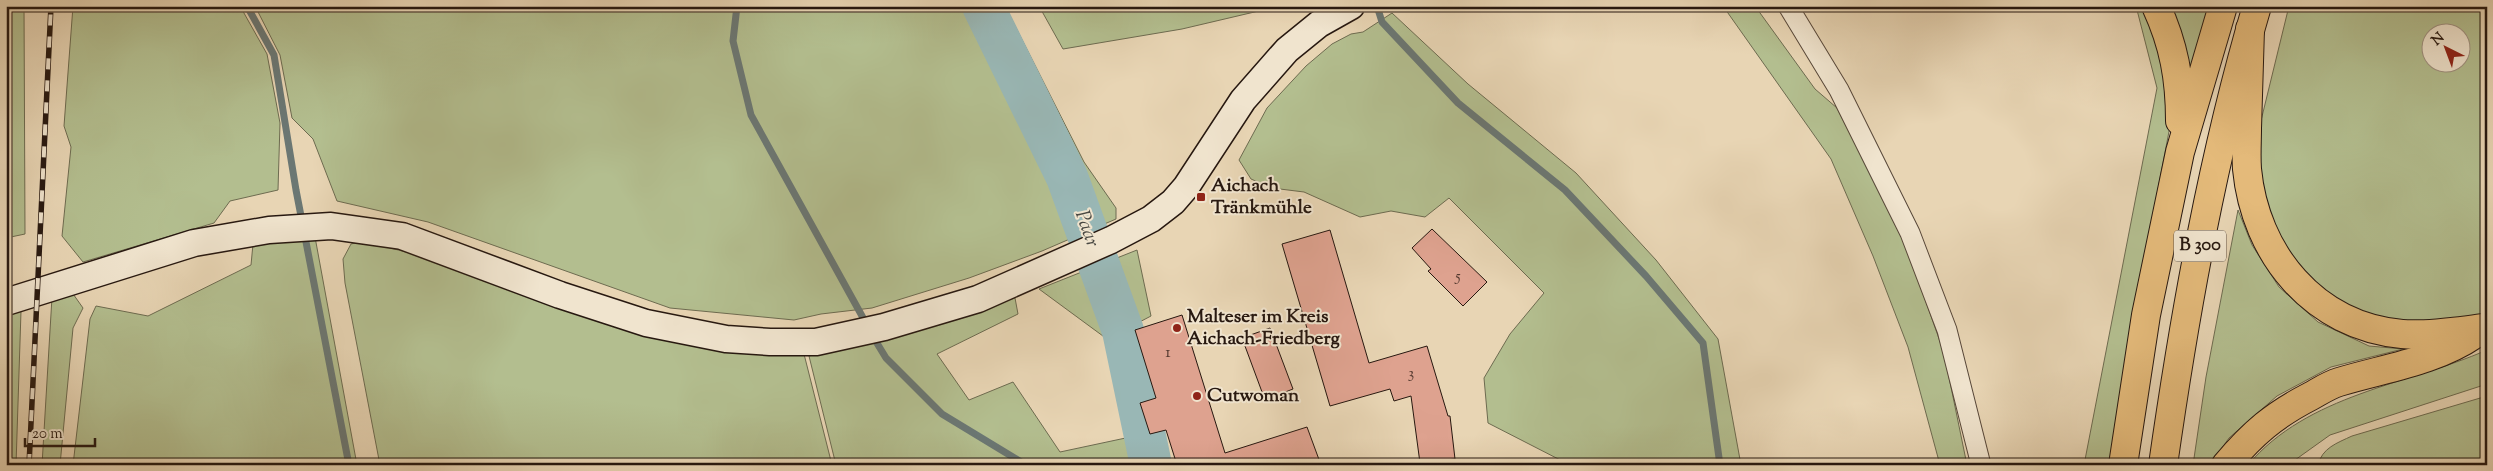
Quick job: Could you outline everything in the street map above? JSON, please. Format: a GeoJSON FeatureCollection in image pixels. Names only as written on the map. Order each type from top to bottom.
{"type":"FeatureCollection","features":[{"type":"Feature","properties":{"kind":"highway"},"geometry":{"type":"LineString","coordinates":[[2156,6],[2174,53],[2180,85],[2180,152]]}},
{"type":"Feature","properties":{"kind":"highway","name":"B 300"},"geometry":{"type":"LineString","coordinates":[[2123,465],[2146,315],[2180,152],[2223,6]]}},
{"type":"Feature","properties":{"kind":"highway"},"geometry":{"type":"LineString","coordinates":[[2253,18],[2247,168],[2251,196],[2259,223],[2281,264],[2314,299],[2352,322],[2403,334],[2486,327]]}},
{"type":"Feature","properties":{"kind":"highway","name":"B 300"},"geometry":{"type":"LineString","coordinates":[[2162,465],[2185,322],[2214,177],[2253,18]]}},
{"type":"Feature","properties":{"kind":"highway"},"geometry":{"type":"LineString","coordinates":[[2226,465],[2245,443],[2288,408],[2336,383],[2407,364],[2458,345],[2486,327]]}},
{"type":"Feature","properties":{"kind":"street"},"geometry":{"type":"LineString","coordinates":[[1788,6],[1839,90],[1910,233],[1947,330],[1981,465]]}},
{"type":"Feature","properties":{"kind":"street"},"geometry":{"type":"LineString","coordinates":[[6,302],[194,243],[269,230],[331,226],[402,236],[560,295],[646,323],[726,339],[770,342],[816,342],[884,327],[978,299],[1111,240],[1151,219],[1173,202],[1186,187],[1243,100],[1286,50],[1319,24],[1351,7]]}},
{"type":"Feature","properties":{"kind":"green space"},"geometry":{"type":"Polygon","coordinates":[[[6,6],[24,6],[25,234],[6,238],[6,6]]]}},
{"type":"Feature","properties":{"kind":"green space"},"geometry":{"type":"Polygon","coordinates":[[[73,6],[240,6],[267,54],[280,123],[278,190],[230,201],[214,223],[83,262],[62,236],[71,147],[64,126],[73,6]]]}},
{"type":"Feature","properties":{"kind":"green space"},"geometry":{"type":"Polygon","coordinates":[[[255,6],[1005,6],[1084,162],[1116,208],[1116,219],[1042,251],[969,278],[872,308],[821,314],[794,320],[670,308],[428,222],[337,201],[313,139],[292,118],[280,55],[255,6]]]}},
{"type":"Feature","properties":{"kind":"green space"},"geometry":{"type":"Polygon","coordinates":[[[1039,6],[1280,6],[1182,29],[1063,49],[1039,6]]]}},
{"type":"Feature","properties":{"kind":"green space"},"geometry":{"type":"Polygon","coordinates":[[[1723,6],[1755,6],[1815,89],[1837,108],[1905,242],[1944,353],[1967,465],[1940,465],[1908,347],[1873,256],[1831,159],[1723,6]]]}},
{"type":"Feature","properties":{"kind":"green space"},"geometry":{"type":"Polygon","coordinates":[[[2136,6],[2145,6],[2156,21],[2171,121],[2145,257],[2111,465],[2084,465],[2157,88],[2136,6]]]}},
{"type":"Feature","properties":{"kind":"green space"},"geometry":{"type":"Polygon","coordinates":[[[2167,6],[2209,6],[2190,74],[2167,6]]]}},
{"type":"Feature","properties":{"kind":"green space"},"geometry":{"type":"Polygon","coordinates":[[[2289,6],[2487,6],[2487,312],[2478,317],[2404,325],[2356,314],[2321,293],[2266,221],[2257,137],[2289,6]]]}},
{"type":"Feature","properties":{"kind":"green space"},"geometry":{"type":"Polygon","coordinates":[[[1392,13],[1468,84],[1576,173],[1656,260],[1718,339],[1741,465],[1570,465],[1488,423],[1484,378],[1510,334],[1544,293],[1449,198],[1425,217],[1391,211],[1360,217],[1304,192],[1272,188],[1251,179],[1239,160],[1267,108],[1306,66],[1332,44],[1351,34],[1363,32],[1392,13]]]}},
{"type":"Feature","properties":{"kind":"green space"},"geometry":{"type":"Polygon","coordinates":[[[2238,210],[2252,245],[2279,287],[2318,322],[2369,346],[2403,349],[2331,367],[2277,396],[2229,438],[2210,465],[2193,465],[2206,377],[2238,210]]]}},
{"type":"Feature","properties":{"kind":"green space"},"geometry":{"type":"Polygon","coordinates":[[[315,237],[357,465],[73,465],[90,319],[96,306],[148,316],[251,265],[253,244],[315,237]]]}},
{"type":"Feature","properties":{"kind":"green space"},"geometry":{"type":"Polygon","coordinates":[[[363,241],[804,354],[832,465],[380,465],[345,283],[343,259],[351,244],[363,241]]]}},
{"type":"Feature","properties":{"kind":"green space"},"geometry":{"type":"Polygon","coordinates":[[[1137,250],[1151,316],[1107,339],[1039,289],[1137,250]]]}},
{"type":"Feature","properties":{"kind":"green space"},"geometry":{"type":"Polygon","coordinates":[[[71,291],[83,308],[73,328],[60,465],[42,465],[52,297],[71,291]]]}},
{"type":"Feature","properties":{"kind":"green space"},"geometry":{"type":"Polygon","coordinates":[[[1015,298],[1018,314],[937,354],[969,400],[1013,382],[1060,452],[1135,436],[1138,465],[836,465],[809,356],[890,336],[1015,298]]]}},
{"type":"Feature","properties":{"kind":"green space"},"geometry":{"type":"Polygon","coordinates":[[[21,311],[16,465],[6,465],[6,316],[21,311]]]}},
{"type":"Feature","properties":{"kind":"green space"},"geometry":{"type":"Polygon","coordinates":[[[2487,350],[2487,384],[2330,435],[2288,465],[2248,465],[2272,441],[2299,422],[2329,407],[2360,394],[2487,350]]]}},
{"type":"Feature","properties":{"kind":"green space"},"geometry":{"type":"Polygon","coordinates":[[[2487,396],[2487,465],[2318,465],[2327,450],[2352,436],[2487,396]]]}},
{"type":"Feature","properties":{"kind":"building"},"geometry":{"type":"Polygon","coordinates":[[[1432,229],[1487,282],[1463,306],[1428,271],[1431,269],[1412,248],[1432,229]]]}},
{"type":"Feature","properties":{"kind":"building"},"geometry":{"type":"Polygon","coordinates":[[[1330,230],[1369,363],[1427,346],[1448,416],[1450,416],[1455,459],[1420,463],[1411,396],[1394,401],[1390,389],[1330,406],[1282,244],[1330,230]]]}},
{"type":"Feature","properties":{"kind":"building"},"geometry":{"type":"Polygon","coordinates":[[[1182,315],[1225,453],[1307,427],[1321,465],[1177,465],[1166,430],[1150,434],[1140,403],[1156,398],[1135,330],[1182,315]]]}},
{"type":"Feature","properties":{"kind":"building"},"geometry":{"type":"Polygon","coordinates":[[[1270,328],[1293,389],[1265,400],[1242,338],[1270,328]]]}},
{"type":"Feature","properties":{"kind":"waterway"},"geometry":{"type":"LineString","coordinates":[[247,6],[274,55],[296,190],[349,465]]}},
{"type":"Feature","properties":{"kind":"waterway"},"geometry":{"type":"LineString","coordinates":[[737,6],[733,41],[751,115],[867,325]]}},
{"type":"Feature","properties":{"kind":"waterway","name":"Paar"},"geometry":{"type":"LineString","coordinates":[[983,6],[1067,177],[1123,331],[1151,465]]}},
{"type":"Feature","properties":{"kind":"waterway"},"geometry":{"type":"LineString","coordinates":[[1377,6],[1382,22],[1458,103],[1565,190],[1646,276],[1703,343],[1720,465]]}},
{"type":"Feature","properties":{"kind":"waterway"},"geometry":{"type":"LineString","coordinates":[[872,335],[886,358],[942,414],[1026,465]]}},
{"type":"Feature","properties":{"kind":"railway"},"geometry":{"type":"LineString","coordinates":[[29,465],[51,6]]}},
{"type":"Feature","properties":{"kind":"place","name":"Aichach Tränkmühle"},"geometry":{"type":"Point","coordinates":[1201,197]}},
{"type":"Feature","properties":{"kind":"place","name":"Malteser im Kreis Aichach-Friedberg"},"geometry":{"type":"Point","coordinates":[1177,328]}},
{"type":"Feature","properties":{"kind":"place","name":"Cutwoman"},"geometry":{"type":"Point","coordinates":[1197,396]}}]}
